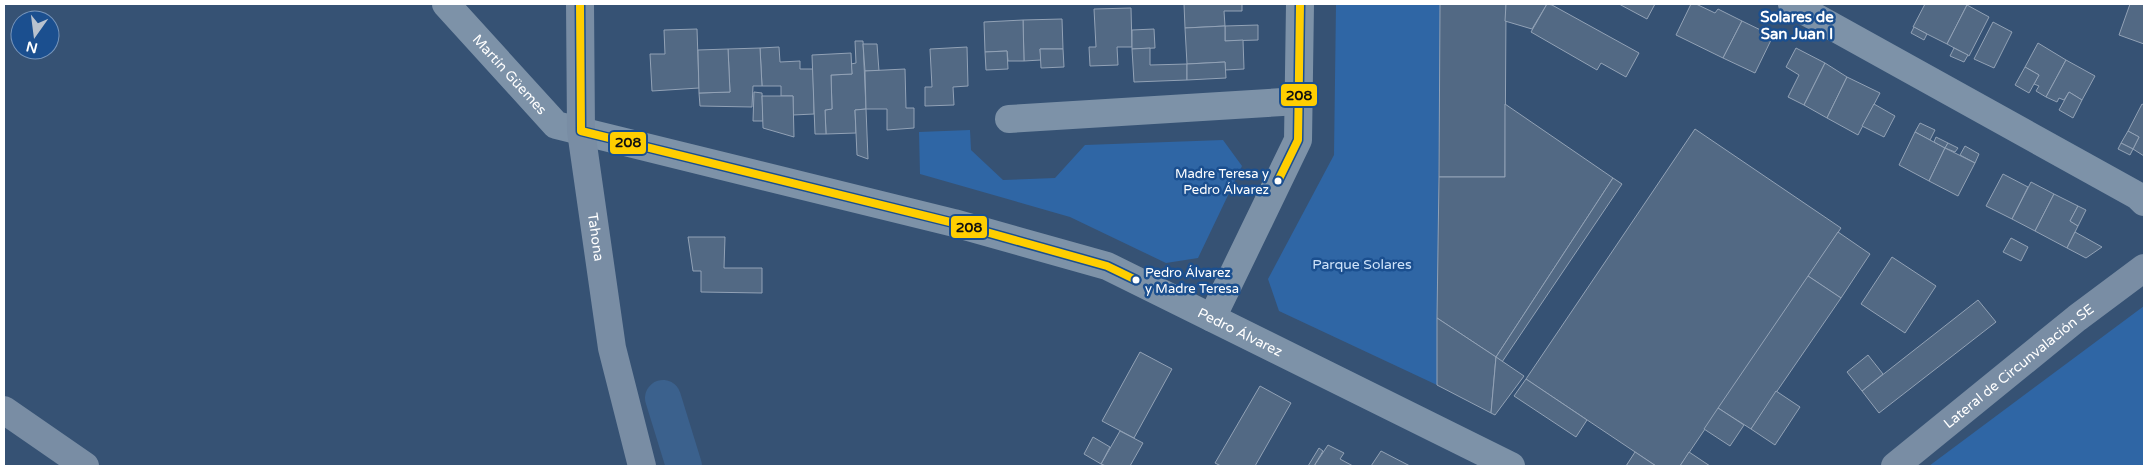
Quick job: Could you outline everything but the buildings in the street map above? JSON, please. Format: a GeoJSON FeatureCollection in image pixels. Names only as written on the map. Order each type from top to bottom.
{"type":"FeatureCollection","features":[{"type":"Feature","properties":{"kind":"street","name":"Martín Güemes"},"geometry":{"type":"LineString","coordinates":[[446,4],[556,125],[581,131]]}},
{"type":"Feature","properties":{"kind":"street","name":"Tahona"},"geometry":{"type":"LineString","coordinates":[[580,4],[581,131],[612,348],[642,466]]}},
{"type":"Feature","properties":{"kind":"street"},"geometry":{"type":"LineString","coordinates":[[1212,318],[1298,140],[1300,4]]}},
{"type":"Feature","properties":{"kind":"street"},"geometry":{"type":"LineString","coordinates":[[1792,4],[2129,191],[2144,202]]}},
{"type":"Feature","properties":{"kind":"street"},"geometry":{"type":"LineString","coordinates":[[1009,119],[1299,101]]}},
{"type":"Feature","properties":{"kind":"street","name":"Pedro Álvarez"},"geometry":{"type":"LineString","coordinates":[[581,131],[954,224],[1107,266],[1511,466]]}},
{"type":"Feature","properties":{"kind":"street","name":"Lateral de Circunvalación SE"},"geometry":{"type":"LineString","coordinates":[[1895,466],[2077,318],[2144,268]]}},
{"type":"Feature","properties":{"kind":"street"},"geometry":{"type":"LineString","coordinates":[[4,410],[85,466]]}},
{"type":"Feature","properties":{"kind":"green space","name":"Parque Solares"},"geometry":{"type":"Polygon","coordinates":[[[1336,4],[1440,4],[1437,385],[1279,311],[1268,279],[1334,155],[1336,4]]]}},
{"type":"Feature","properties":{"kind":"green space"},"geometry":{"type":"Polygon","coordinates":[[[970,130],[971,150],[1003,180],[1055,178],[1085,145],[1223,140],[1242,166],[1198,258],[1166,263],[1070,217],[920,174],[919,132],[970,130]]]}},
{"type":"Feature","properties":{"kind":"green space"},"geometry":{"type":"Polygon","coordinates":[[[2144,306],[2144,466],[1929,466],[2144,306]]]}},
{"type":"Feature","properties":{"kind":"waterway"},"geometry":{"type":"LineString","coordinates":[[663,398],[684,466]]}},
{"type":"Feature","properties":{"kind":"transit line","name":"208"},"geometry":{"type":"LineString","coordinates":[[580,4],[581,131],[954,223],[1107,266],[1136,280]]}},
{"type":"Feature","properties":{"kind":"transit line","name":"208"},"geometry":{"type":"LineString","coordinates":[[1278,181],[1298,140],[1300,4]]}},
{"type":"Feature","properties":{"kind":"place","name":"Madre Teresa y Pedro Álvarez"},"geometry":{"type":"Point","coordinates":[1278,181]}},
{"type":"Feature","properties":{"kind":"place","name":"Pedro Álvarez y Madre Teresa"},"geometry":{"type":"Point","coordinates":[1136,280]}},
{"type":"Feature","properties":{"kind":"district","name":"Solares de San Juan I"},"geometry":{"type":"Point","coordinates":[1797,26]}}]}
